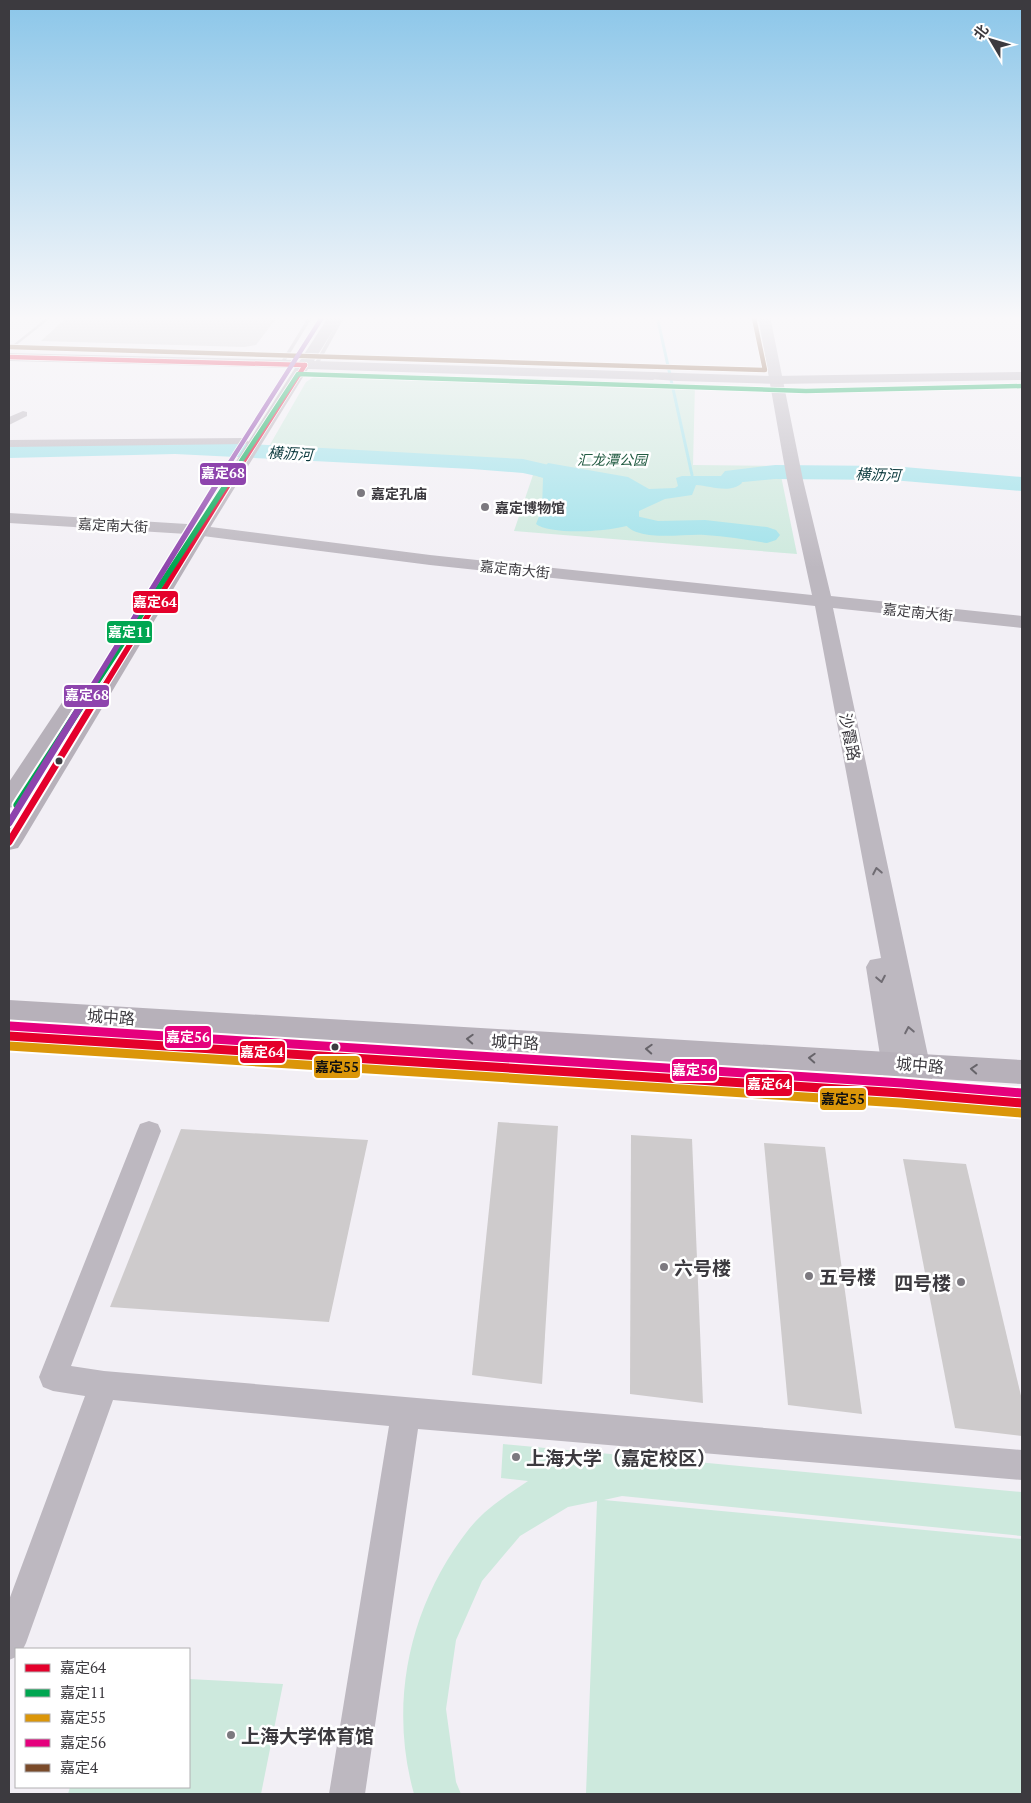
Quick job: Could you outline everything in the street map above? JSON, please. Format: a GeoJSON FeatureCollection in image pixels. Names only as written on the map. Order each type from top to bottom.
{"type":"FeatureCollection","features":[{"type":"Feature","properties":{"kind":"main road"},"geometry":{"type":"LineString","coordinates":[[9,842],[193,530],[275,400]]}},
{"type":"Feature","properties":{"kind":"main road"},"geometry":{"type":"LineString","coordinates":[[9,800],[193,530]]}},
{"type":"Feature","properties":{"kind":"main road","name":"城中路"},"geometry":{"type":"LineString","coordinates":[[9,1010],[331,1032],[1022,1072]]}},
{"type":"Feature","properties":{"kind":"main road","name":"城中路"},"geometry":{"type":"LineString","coordinates":[[9,1036],[910,1094],[1022,1103]]}},
{"type":"Feature","properties":{"kind":"street","name":"沙霞路"},"geometry":{"type":"LineString","coordinates":[[778,400],[794,473],[816,601],[907,1064],[910,1094]]}},
{"type":"Feature","properties":{"kind":"street"},"geometry":{"type":"LineString","coordinates":[[778,400],[816,601]]}},
{"type":"Feature","properties":{"kind":"street"},"geometry":{"type":"LineString","coordinates":[[9,422],[23,414]]}},
{"type":"Feature","properties":{"kind":"street"},"geometry":{"type":"LineString","coordinates":[[9,444],[243,449]]}},
{"type":"Feature","properties":{"kind":"street","name":"嘉定南大街"},"geometry":{"type":"LineString","coordinates":[[9,518],[193,530],[430,560],[1022,622]]}},
{"type":"Feature","properties":{"kind":"street"},"geometry":{"type":"LineString","coordinates":[[149,1131],[53,1377],[104,1385],[406,1413],[1022,1465]]}},
{"type":"Feature","properties":{"kind":"street"},"geometry":{"type":"LineString","coordinates":[[9,1644],[104,1385]]}},
{"type":"Feature","properties":{"kind":"street"},"geometry":{"type":"LineString","coordinates":[[347,1794],[406,1413]]}},
{"type":"Feature","properties":{"kind":"green space","name":"汇龙潭公园"},"geometry":{"type":"Polygon","coordinates":[[[296,400],[695,400],[693,465],[779,466],[797,554],[514,531],[534,472],[488,467],[264,455],[296,400]]]}},
{"type":"Feature","properties":{"kind":"green space"},"geometry":{"type":"Polygon","coordinates":[[[503,1444],[1022,1492],[1022,1536],[622,1496],[604,1500],[1022,1539],[1022,1794],[586,1794],[597,1501],[568,1507],[520,1536],[482,1581],[456,1640],[446,1709],[456,1782],[461,1794],[414,1794],[406,1759],[403,1724],[404,1689],[410,1655],[419,1622],[432,1589],[449,1558],[469,1529],[482,1515],[528,1481],[501,1478],[503,1444]]]}},
{"type":"Feature","properties":{"kind":"green space","name":"上海大学体育馆"},"geometry":{"type":"Polygon","coordinates":[[[190,1679],[283,1684],[261,1794],[68,1794],[70,1788],[190,1788],[190,1679]]]}},
{"type":"Feature","properties":{"kind":"water"},"geometry":{"type":"Polygon","coordinates":[[[548,463],[628,477],[649,489],[675,488],[678,486],[676,478],[682,476],[733,476],[740,478],[742,483],[726,489],[696,485],[692,495],[665,499],[639,511],[639,521],[631,525],[603,530],[556,530],[544,528],[536,524],[542,509],[543,478],[537,476],[548,463]]]}},
{"type":"Feature","properties":{"kind":"building"},"geometry":{"type":"Polygon","coordinates":[[[498,1122],[558,1126],[542,1384],[472,1375],[498,1122]]]}},
{"type":"Feature","properties":{"kind":"building"},"geometry":{"type":"Polygon","coordinates":[[[181,1129],[368,1140],[329,1322],[110,1307],[181,1129]]]}},
{"type":"Feature","properties":{"kind":"building","name":"六号楼"},"geometry":{"type":"Polygon","coordinates":[[[631,1135],[692,1139],[703,1403],[630,1394],[631,1135]]]}},
{"type":"Feature","properties":{"kind":"building","name":"五号楼"},"geometry":{"type":"Polygon","coordinates":[[[764,1143],[825,1147],[862,1414],[788,1405],[764,1143]]]}},
{"type":"Feature","properties":{"kind":"building","name":"四号楼"},"geometry":{"type":"Polygon","coordinates":[[[903,1159],[966,1164],[1022,1400],[1022,1436],[955,1428],[903,1159]]]}},
{"type":"Feature","properties":{"kind":"waterway"},"geometry":{"type":"LineString","coordinates":[[676,400],[692,475]]}},
{"type":"Feature","properties":{"kind":"waterway","name":"横沥河"},"geometry":{"type":"LineString","coordinates":[[9,451],[175,447],[472,462],[523,466],[541,470]]}},
{"type":"Feature","properties":{"kind":"waterway","name":"横沥河"},"geometry":{"type":"LineString","coordinates":[[733,476],[775,472],[892,473],[1022,484]]}},
{"type":"Feature","properties":{"kind":"waterway"},"geometry":{"type":"LineString","coordinates":[[636,523],[657,529],[705,527],[767,535]]}},
{"type":"Feature","properties":{"kind":"transit line","name":"嘉定68"},"geometry":{"type":"LineString","coordinates":[[9,823],[190,526],[270,400]]}},
{"type":"Feature","properties":{"kind":"transit line","name":"嘉定11"},"geometry":{"type":"LineString","coordinates":[[17,805],[281,400]]}},
{"type":"Feature","properties":{"kind":"transit line","name":"嘉定64"},"geometry":{"type":"LineString","coordinates":[[9,842],[199,531],[283,400]]}},
{"type":"Feature","properties":{"kind":"transit line","name":"嘉定56"},"geometry":{"type":"LineString","coordinates":[[10,1026],[902,1083],[1022,1093]]}},
{"type":"Feature","properties":{"kind":"transit line","name":"嘉定64"},"geometry":{"type":"LineString","coordinates":[[9,1036],[901,1093],[1022,1103]]}},
{"type":"Feature","properties":{"kind":"transit line","name":"嘉定55"},"geometry":{"type":"LineString","coordinates":[[9,1046],[900,1103],[1021,1113]]}},
{"type":"Feature","properties":{"kind":"place","name":"嘉定孔庙"},"geometry":{"type":"Point","coordinates":[361,493]}},
{"type":"Feature","properties":{"kind":"place","name":"嘉定博物馆"},"geometry":{"type":"Point","coordinates":[485,507]}},
{"type":"Feature","properties":{"kind":"place","name":"六号楼"},"geometry":{"type":"Point","coordinates":[664,1267]}},
{"type":"Feature","properties":{"kind":"place","name":"五号楼"},"geometry":{"type":"Point","coordinates":[809,1276]}},
{"type":"Feature","properties":{"kind":"place","name":"四号楼"},"geometry":{"type":"Point","coordinates":[961,1282]}},
{"type":"Feature","properties":{"kind":"place","name":"上海大学（嘉定校区）"},"geometry":{"type":"Point","coordinates":[516,1457]}},
{"type":"Feature","properties":{"kind":"place","name":"上海大学体育馆"},"geometry":{"type":"Point","coordinates":[231,1735]}}]}
